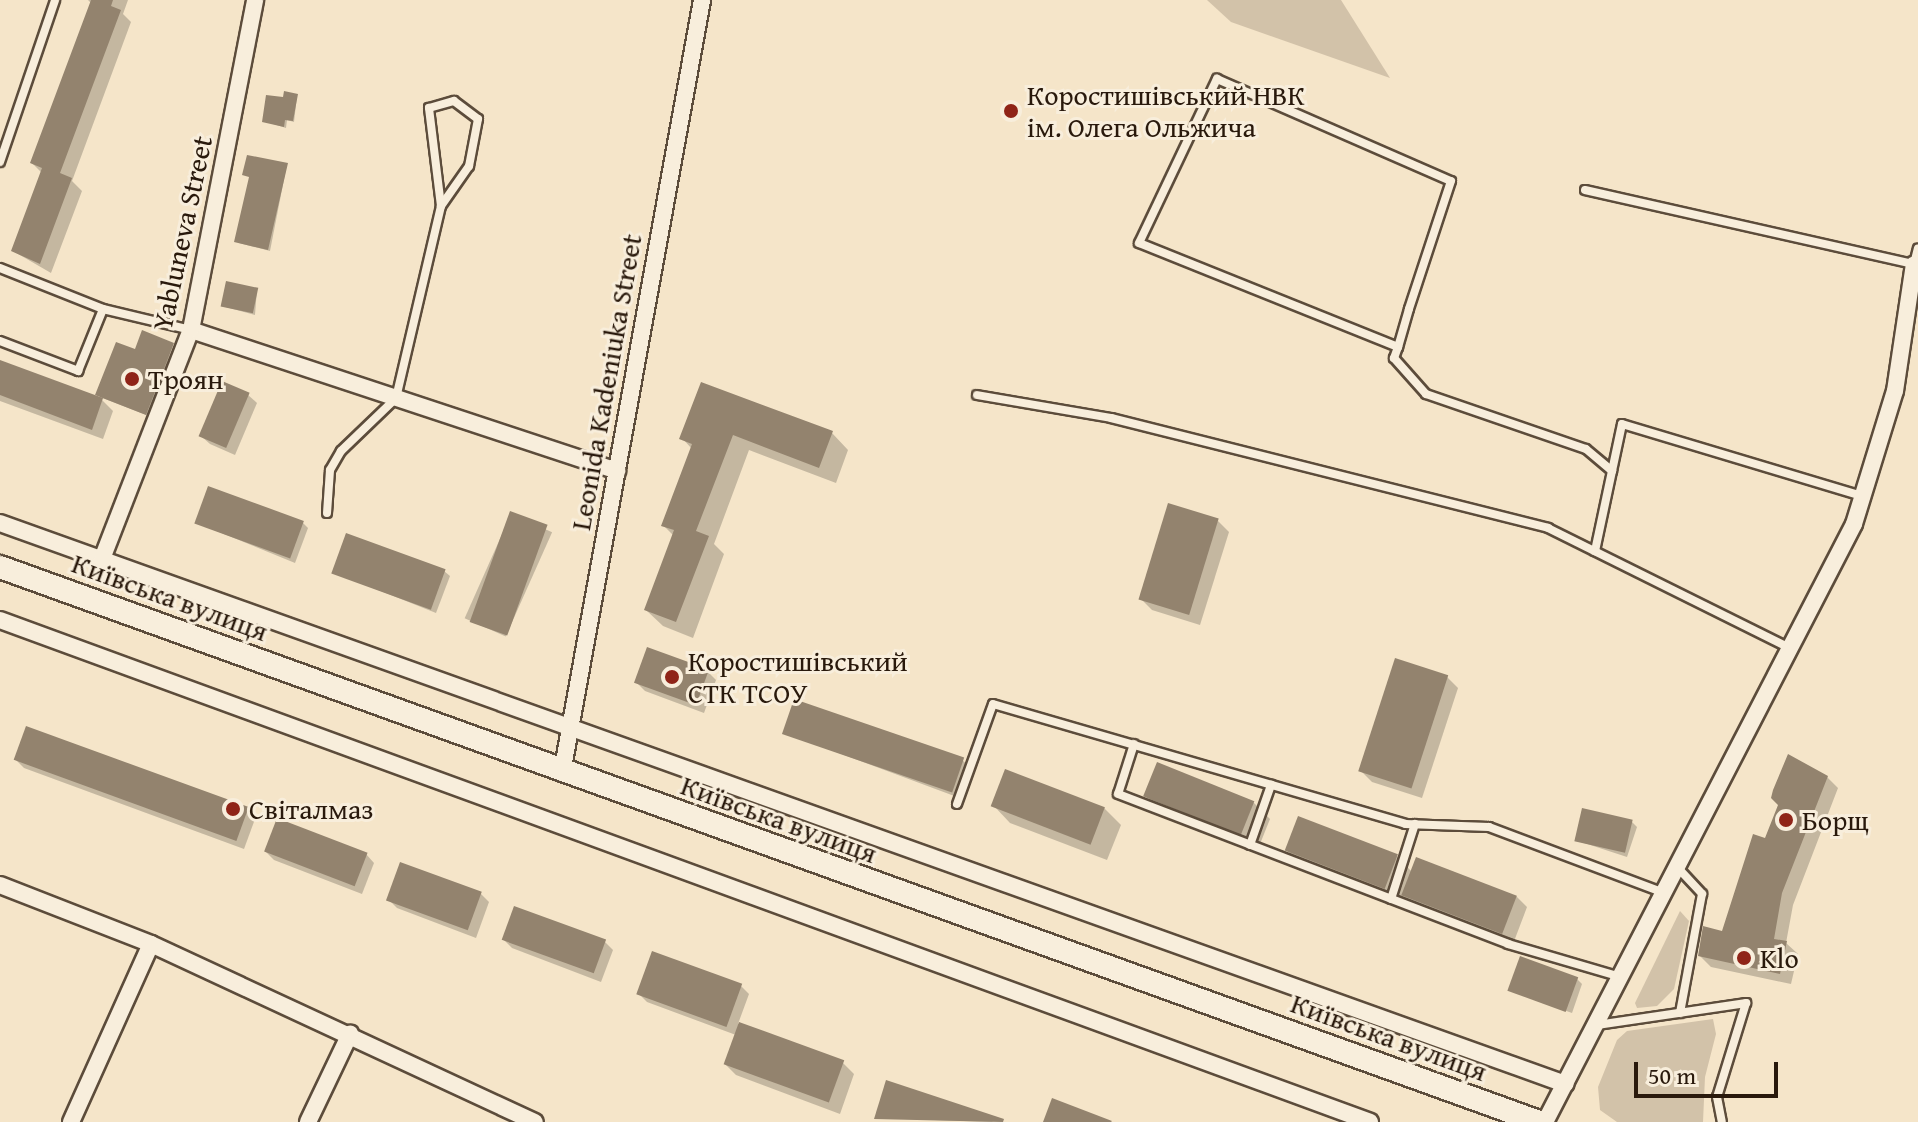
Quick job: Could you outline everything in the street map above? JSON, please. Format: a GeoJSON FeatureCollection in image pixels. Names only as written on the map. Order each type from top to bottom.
{"type":"FeatureCollection","features":[{"type":"Feature","properties":{"kind":"main road","name":"Київська вулиця"},"geometry":{"type":"LineString","coordinates":[[0,567],[562,773],[1542,1122]]}},
{"type":"Feature","properties":{"kind":"street","name":"Yabluneva Street"},"geometry":{"type":"LineString","coordinates":[[102,559],[191,330],[255,0]]}},
{"type":"Feature","properties":{"kind":"street","name":"Leonida Kadeniuka Street"},"geometry":{"type":"LineString","coordinates":[[562,773],[702,0]]}},
{"type":"Feature","properties":{"kind":"street"},"geometry":{"type":"LineString","coordinates":[[1542,1122],[1679,869],[1854,524],[1895,391],[1916,256]]}},
{"type":"Feature","properties":{"kind":"street"},"geometry":{"type":"LineString","coordinates":[[191,330],[617,471]]}},
{"type":"Feature","properties":{"kind":"street"},"geometry":{"type":"LineString","coordinates":[[0,523],[1565,1084]]}},
{"type":"Feature","properties":{"kind":"street"},"geometry":{"type":"LineString","coordinates":[[0,620],[1370,1122]]}},
{"type":"Feature","properties":{"kind":"street"},"geometry":{"type":"LineString","coordinates":[[0,885],[151,944],[535,1122]]}},
{"type":"Feature","properties":{"kind":"street"},"geometry":{"type":"LineString","coordinates":[[71,1122],[151,944]]}},
{"type":"Feature","properties":{"kind":"street"},"geometry":{"type":"LineString","coordinates":[[308,1122],[350,1034]]}},
{"type":"Feature","properties":{"kind":"lane"},"geometry":{"type":"LineString","coordinates":[[0,162],[55,0]]}},
{"type":"Feature","properties":{"kind":"lane"},"geometry":{"type":"LineString","coordinates":[[1398,347],[1139,243],[1217,79],[1451,181],[1398,347],[1394,358],[1426,394],[1586,449],[1612,471]]}},
{"type":"Feature","properties":{"kind":"lane"},"geometry":{"type":"LineString","coordinates":[[327,513],[330,470],[341,451],[396,398],[441,206],[429,108],[454,101],[478,119],[469,166],[441,206]]}},
{"type":"Feature","properties":{"kind":"lane"},"geometry":{"type":"LineString","coordinates":[[1585,190],[1916,256]]}},
{"type":"Feature","properties":{"kind":"lane"},"geometry":{"type":"LineString","coordinates":[[0,268],[103,309],[191,330]]}},
{"type":"Feature","properties":{"kind":"lane"},"geometry":{"type":"LineString","coordinates":[[0,341],[78,371],[103,309]]}},
{"type":"Feature","properties":{"kind":"lane"},"geometry":{"type":"LineString","coordinates":[[977,395],[1111,418],[1548,528],[1791,648]]}},
{"type":"Feature","properties":{"kind":"lane"},"geometry":{"type":"LineString","coordinates":[[1595,551],[1622,424],[1863,496]]}},
{"type":"Feature","properties":{"kind":"lane"},"geometry":{"type":"LineString","coordinates":[[957,804],[993,704],[1415,824],[1489,827],[1666,893]]}},
{"type":"Feature","properties":{"kind":"lane"},"geometry":{"type":"LineString","coordinates":[[1134,744],[1118,794],[1508,944],[1622,977]]}},
{"type":"Feature","properties":{"kind":"lane"},"geometry":{"type":"LineString","coordinates":[[1250,845],[1271,785]]}},
{"type":"Feature","properties":{"kind":"lane"},"geometry":{"type":"LineString","coordinates":[[1391,899],[1415,824]]}},
{"type":"Feature","properties":{"kind":"lane"},"geometry":{"type":"LineString","coordinates":[[1679,869],[1702,894],[1680,1013]]}},
{"type":"Feature","properties":{"kind":"lane"},"geometry":{"type":"LineString","coordinates":[[1596,1025],[1746,1003],[1717,1097],[1722,1122]]}},
{"type":"Feature","properties":{"kind":"shaded area"},"geometry":{"type":"Polygon","coordinates":[[[1207,0],[1341,0],[1390,78],[1231,22],[1207,0]]]}},
{"type":"Feature","properties":{"kind":"shaded area"},"geometry":{"type":"Polygon","coordinates":[[[1680,911],[1689,921],[1674,989],[1657,1006],[1637,1008],[1635,1003],[1680,911]]]}},
{"type":"Feature","properties":{"kind":"shaded area"},"geometry":{"type":"Polygon","coordinates":[[[1713,1019],[1716,1034],[1705,1077],[1703,1122],[1617,1122],[1600,1110],[1598,1087],[1617,1040],[1627,1031],[1713,1019]]]}},
{"type":"Feature","properties":{"kind":"building"},"geometry":{"type":"Polygon","coordinates":[[[91,0],[113,0],[111,6],[121,10],[60,173],[72,178],[40,264],[11,251],[42,168],[30,163],[91,0]]]}},
{"type":"Feature","properties":{"kind":"building"},"geometry":{"type":"Polygon","coordinates":[[[284,91],[298,94],[293,121],[285,120],[284,127],[262,122],[266,95],[283,97],[284,91]]]}},
{"type":"Feature","properties":{"kind":"building"},"geometry":{"type":"Polygon","coordinates":[[[247,155],[288,163],[268,250],[234,242],[249,177],[242,175],[247,155]]]}},
{"type":"Feature","properties":{"kind":"building"},"geometry":{"type":"Polygon","coordinates":[[[226,281],[258,288],[253,313],[221,306],[226,281]]]}},
{"type":"Feature","properties":{"kind":"building","name":"Троян"},"geometry":{"type":"Polygon","coordinates":[[[142,330],[174,343],[146,415],[95,395],[116,342],[135,349],[142,330]]]}},
{"type":"Feature","properties":{"kind":"building"},"geometry":{"type":"Polygon","coordinates":[[[0,360],[103,398],[92,430],[0,395],[0,360]]]}},
{"type":"Feature","properties":{"kind":"building"},"geometry":{"type":"Polygon","coordinates":[[[222,381],[250,393],[226,448],[199,436],[222,381]]]}},
{"type":"Feature","properties":{"kind":"building"},"geometry":{"type":"Polygon","coordinates":[[[701,382],[833,431],[819,468],[733,435],[696,531],[709,536],[676,622],[644,610],[674,530],[661,526],[692,444],[679,439],[701,382]]]}},
{"type":"Feature","properties":{"kind":"building"},"geometry":{"type":"Polygon","coordinates":[[[208,486],[304,521],[290,558],[194,524],[208,486]]]}},
{"type":"Feature","properties":{"kind":"building"},"geometry":{"type":"Polygon","coordinates":[[[1168,503],[1219,518],[1189,615],[1138,600],[1168,503]]]}},
{"type":"Feature","properties":{"kind":"building"},"geometry":{"type":"Polygon","coordinates":[[[510,511],[548,525],[507,636],[470,622],[510,511]]]}},
{"type":"Feature","properties":{"kind":"building"},"geometry":{"type":"Polygon","coordinates":[[[346,533],[446,569],[431,610],[331,573],[346,533]]]}},
{"type":"Feature","properties":{"kind":"building","name":"Коростишівський СТК ТСОУ"},"geometry":{"type":"Polygon","coordinates":[[[647,647],[709,670],[696,705],[634,683],[647,647]]]}},
{"type":"Feature","properties":{"kind":"building"},"geometry":{"type":"Polygon","coordinates":[[[1395,658],[1448,675],[1411,788],[1358,771],[1395,658]]]}},
{"type":"Feature","properties":{"kind":"building"},"geometry":{"type":"Polygon","coordinates":[[[794,699],[964,758],[952,793],[782,734],[794,699]]]}},
{"type":"Feature","properties":{"kind":"building"},"geometry":{"type":"Polygon","coordinates":[[[26,726],[249,807],[236,841],[14,760],[26,726]]]}},
{"type":"Feature","properties":{"kind":"building"},"geometry":{"type":"Polygon","coordinates":[[[1788,754],[1828,776],[1782,893],[1774,939],[1787,941],[1780,974],[1698,956],[1703,926],[1722,931],[1753,834],[1765,838],[1778,805],[1771,798],[1773,790],[1788,754]]]}},
{"type":"Feature","properties":{"kind":"building"},"geometry":{"type":"Polygon","coordinates":[[[1157,762],[1254,801],[1240,836],[1143,796],[1157,762]]]}},
{"type":"Feature","properties":{"kind":"building"},"geometry":{"type":"Polygon","coordinates":[[[1005,769],[1105,807],[1091,845],[991,806],[1005,769]]]}},
{"type":"Feature","properties":{"kind":"building"},"geometry":{"type":"Polygon","coordinates":[[[1582,808],[1633,820],[1625,853],[1574,841],[1582,808]]]}},
{"type":"Feature","properties":{"kind":"building"},"geometry":{"type":"Polygon","coordinates":[[[1298,816],[1398,854],[1385,889],[1285,851],[1298,816]]]}},
{"type":"Feature","properties":{"kind":"building"},"geometry":{"type":"Polygon","coordinates":[[[277,818],[368,853],[355,886],[264,852],[277,818]]]}},
{"type":"Feature","properties":{"kind":"building"},"geometry":{"type":"Polygon","coordinates":[[[1416,857],[1517,896],[1502,934],[1401,895],[1416,857]]]}},
{"type":"Feature","properties":{"kind":"building"},"geometry":{"type":"Polygon","coordinates":[[[400,862],[482,892],[468,930],[386,901],[400,862]]]}},
{"type":"Feature","properties":{"kind":"building"},"geometry":{"type":"Polygon","coordinates":[[[514,906],[606,940],[594,973],[502,940],[514,906]]]}},
{"type":"Feature","properties":{"kind":"building"},"geometry":{"type":"Polygon","coordinates":[[[652,951],[742,984],[726,1027],[636,994],[652,951]]]}},
{"type":"Feature","properties":{"kind":"building"},"geometry":{"type":"Polygon","coordinates":[[[1520,956],[1578,977],[1566,1012],[1507,991],[1520,956]]]}},
{"type":"Feature","properties":{"kind":"building"},"geometry":{"type":"Polygon","coordinates":[[[739,1022],[844,1060],[829,1103],[724,1064],[739,1022]]]}},
{"type":"Feature","properties":{"kind":"building"},"geometry":{"type":"Polygon","coordinates":[[[886,1080],[1004,1119],[1003,1122],[874,1119],[886,1080]]]}},
{"type":"Feature","properties":{"kind":"building"},"geometry":{"type":"Polygon","coordinates":[[[1052,1098],[1112,1121],[1043,1122],[1052,1098]]]}},
{"type":"Feature","properties":{"kind":"place","name":"Коростишівський НВК ім. Олега Ольжича"},"geometry":{"type":"Point","coordinates":[1011,111]}},
{"type":"Feature","properties":{"kind":"place","name":"Троян"},"geometry":{"type":"Point","coordinates":[132,379]}},
{"type":"Feature","properties":{"kind":"place","name":"Коростишівський СТК ТСОУ"},"geometry":{"type":"Point","coordinates":[672,677]}},
{"type":"Feature","properties":{"kind":"place","name":"Світалмаз"},"geometry":{"type":"Point","coordinates":[233,809]}},
{"type":"Feature","properties":{"kind":"place","name":"Борщ"},"geometry":{"type":"Point","coordinates":[1786,820]}},
{"type":"Feature","properties":{"kind":"place","name":"Klo"},"geometry":{"type":"Point","coordinates":[1744,958]}}]}
